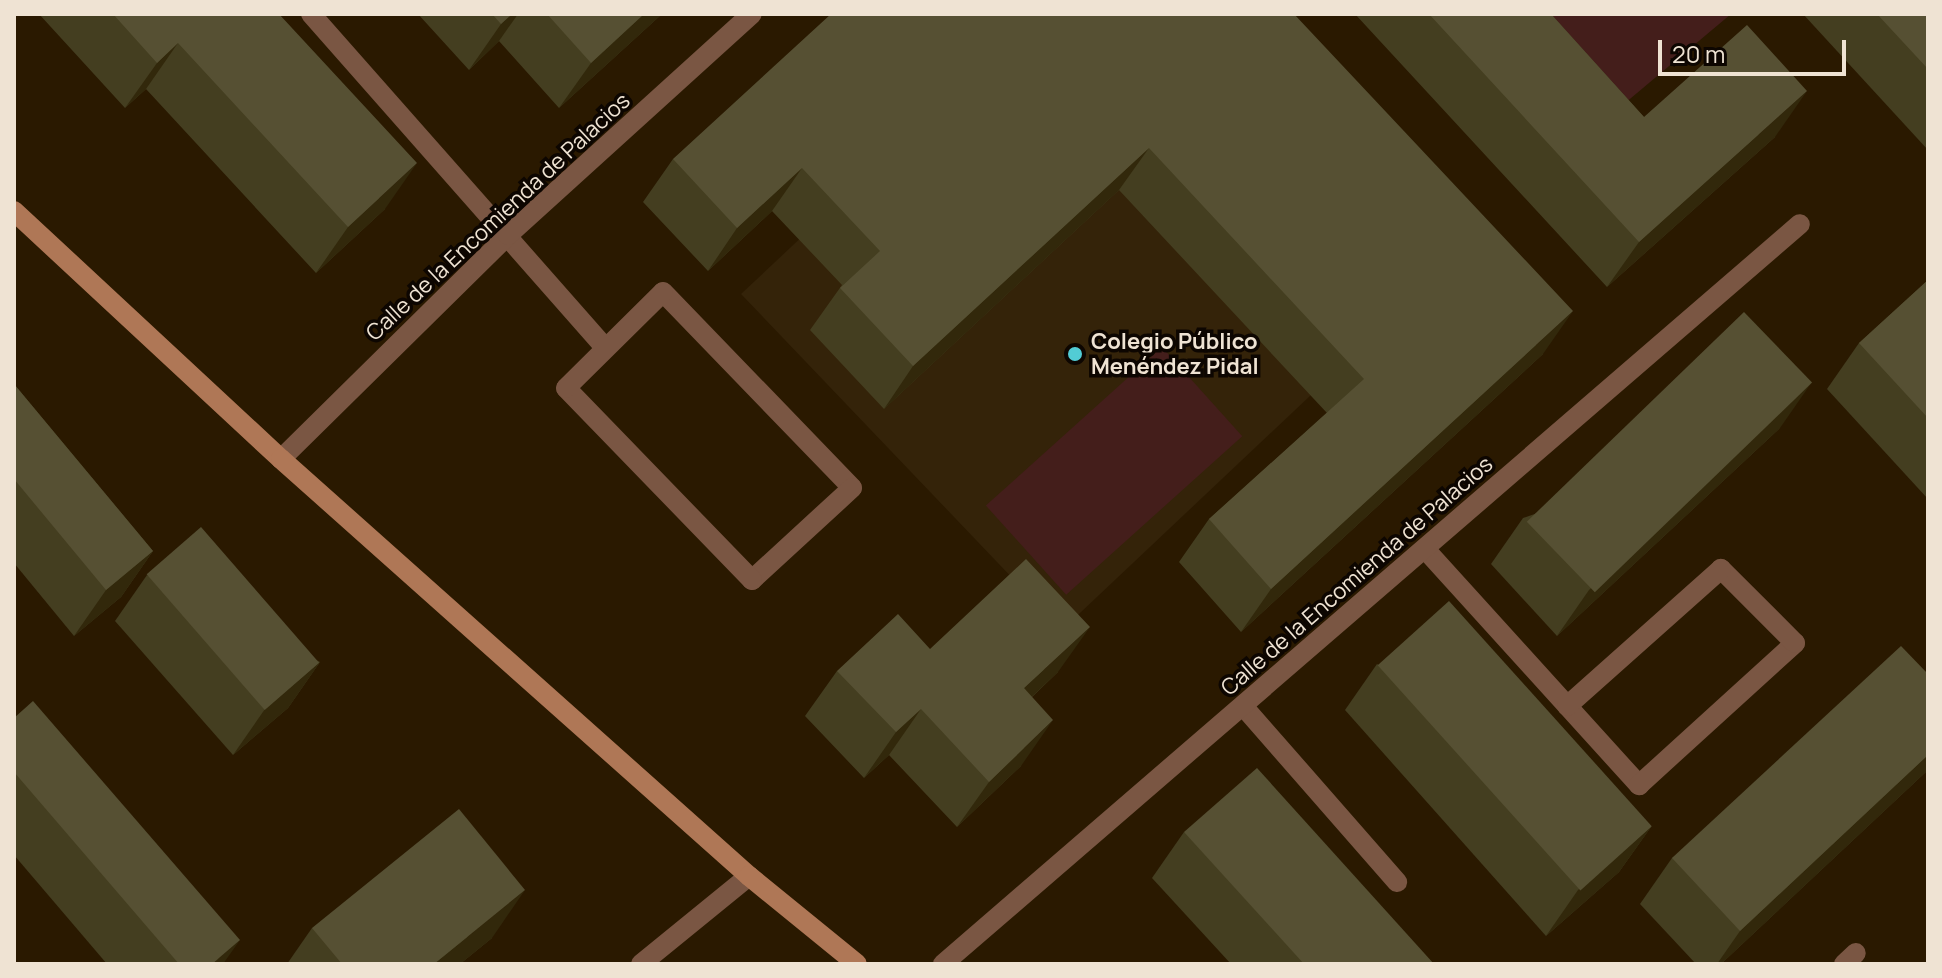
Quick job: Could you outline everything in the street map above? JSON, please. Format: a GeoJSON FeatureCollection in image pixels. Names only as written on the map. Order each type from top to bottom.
{"type":"FeatureCollection","features":[{"type":"Feature","properties":{"kind":"street"},"geometry":{"type":"LineString","coordinates":[[14,211],[281,459],[749,876],[857,964]]}},
{"type":"Feature","properties":{"kind":"lane"},"geometry":{"type":"LineString","coordinates":[[311,14],[605,348]]}},
{"type":"Feature","properties":{"kind":"lane","name":"Calle de la Encomienda de Palacios"},"geometry":{"type":"LineString","coordinates":[[281,459],[508,235],[752,14]]}},
{"type":"Feature","properties":{"kind":"lane","name":"Calle de la Encomienda de Palacios"},"geometry":{"type":"LineString","coordinates":[[943,964],[1800,224]]}},
{"type":"Feature","properties":{"kind":"lane"},"geometry":{"type":"LineString","coordinates":[[663,292],[852,488],[752,580],[566,388],[605,348],[663,292]]}},
{"type":"Feature","properties":{"kind":"lane"},"geometry":{"type":"LineString","coordinates":[[1425,549],[1567,706],[1639,785],[1795,643],[1721,569],[1567,706]]}},
{"type":"Feature","properties":{"kind":"lane"},"geometry":{"type":"LineString","coordinates":[[1243,706],[1397,882]]}},
{"type":"Feature","properties":{"kind":"lane"},"geometry":{"type":"LineString","coordinates":[[641,964],[749,876]]}},
{"type":"Feature","properties":{"kind":"shaded area","name":"Colegio Público Menéndez Pidal"},"geometry":{"type":"Polygon","coordinates":[[[1039,14],[1490,226],[1062,630],[741,294],[1039,14]]]}},
{"type":"Feature","properties":{"kind":"shaded area"},"geometry":{"type":"Polygon","coordinates":[[[1525,14],[1731,14],[1618,109],[1525,14]]]}},
{"type":"Feature","properties":{"kind":"shaded area"},"geometry":{"type":"Polygon","coordinates":[[[1162,347],[1242,436],[1066,595],[986,506],[1162,347]]]}},
{"type":"Feature","properties":{"kind":"building"},"geometry":{"type":"Polygon","coordinates":[[[113,14],[279,14],[417,163],[348,227],[178,43],[157,63],[113,14]]]}},
{"type":"Feature","properties":{"kind":"building"},"geometry":{"type":"Polygon","coordinates":[[[492,14],[512,14],[501,24],[492,14]]]}},
{"type":"Feature","properties":{"kind":"building"},"geometry":{"type":"Polygon","coordinates":[[[547,14],[644,14],[591,63],[547,14]]]}},
{"type":"Feature","properties":{"kind":"building"},"geometry":{"type":"Polygon","coordinates":[[[831,14],[1294,14],[1573,311],[1271,589],[1209,519],[1364,379],[1149,148],[913,366],[840,288],[880,251],[802,168],[737,228],[673,159],[831,14]]]}},
{"type":"Feature","properties":{"kind":"building"},"geometry":{"type":"Polygon","coordinates":[[[1429,14],[1551,14],[1644,117],[1747,25],[1807,91],[1639,242],[1429,14]]]}},
{"type":"Feature","properties":{"kind":"building"},"geometry":{"type":"Polygon","coordinates":[[[1877,14],[1928,14],[1928,69],[1877,14]]]}},
{"type":"Feature","properties":{"kind":"building"},"geometry":{"type":"Polygon","coordinates":[[[1928,280],[1928,418],[1859,343],[1928,280]]]}},
{"type":"Feature","properties":{"kind":"building"},"geometry":{"type":"Polygon","coordinates":[[[1744,312],[1812,382],[1595,592],[1527,522],[1744,312]]]}},
{"type":"Feature","properties":{"kind":"building"},"geometry":{"type":"Polygon","coordinates":[[[14,384],[153,551],[106,590],[14,479],[14,384]]]}},
{"type":"Feature","properties":{"kind":"building"},"geometry":{"type":"Polygon","coordinates":[[[201,527],[319,663],[265,710],[147,574],[201,527]]]}},
{"type":"Feature","properties":{"kind":"building"},"geometry":{"type":"Polygon","coordinates":[[[1026,559],[1090,627],[1024,688],[1053,720],[989,782],[921,709],[896,732],[837,671],[898,614],[930,649],[1026,559]]]}},
{"type":"Feature","properties":{"kind":"building"},"geometry":{"type":"Polygon","coordinates":[[[1449,601],[1652,826],[1580,890],[1378,665],[1449,601]]]}},
{"type":"Feature","properties":{"kind":"building"},"geometry":{"type":"Polygon","coordinates":[[[1901,646],[1928,674],[1928,755],[1740,931],[1672,858],[1901,646]]]}},
{"type":"Feature","properties":{"kind":"building"},"geometry":{"type":"Polygon","coordinates":[[[33,701],[240,940],[212,964],[179,964],[14,772],[14,718],[33,701]]]}},
{"type":"Feature","properties":{"kind":"building"},"geometry":{"type":"Polygon","coordinates":[[[1257,768],[1434,964],[1304,964],[1184,832],[1257,768]]]}},
{"type":"Feature","properties":{"kind":"building"},"geometry":{"type":"Polygon","coordinates":[[[459,809],[525,890],[434,964],[342,964],[312,928],[459,809]]]}},
{"type":"Feature","properties":{"kind":"place","name":"Colegio Público Menéndez Pidal"},"geometry":{"type":"Point","coordinates":[1075,354]}}]}
